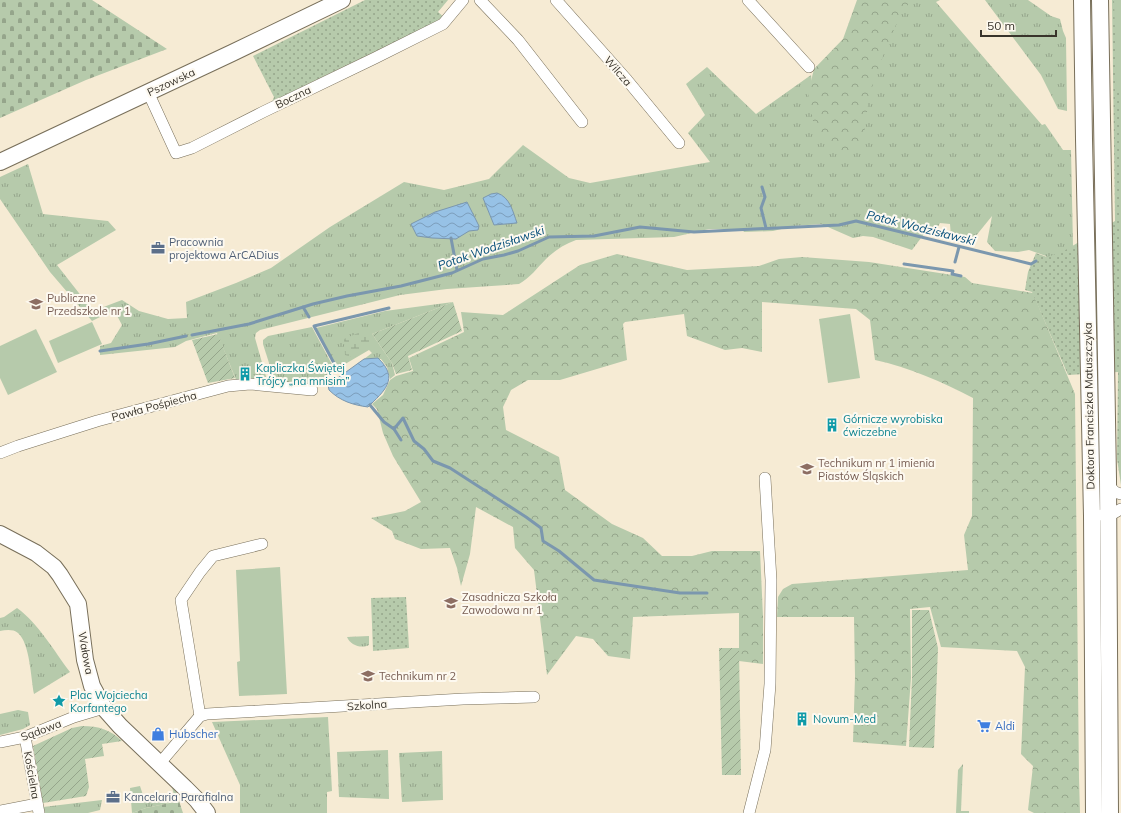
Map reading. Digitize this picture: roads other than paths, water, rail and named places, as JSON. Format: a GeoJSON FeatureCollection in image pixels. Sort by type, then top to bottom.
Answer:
{"type":"FeatureCollection","features":[{"type":"Feature","properties":{"kind":"main road","name":"Pszowska"},"geometry":{"type":"LineString","coordinates":[[0,162],[342,0]]}},
{"type":"Feature","properties":{"kind":"main road","name":"Doktora Franciszka Matuszczyka"},"geometry":{"type":"LineString","coordinates":[[1082,0],[1088,372],[1107,513],[1110,813]]}},
{"type":"Feature","properties":{"kind":"main road","name":"Doktora Franciszka Matuszczyka"},"geometry":{"type":"LineString","coordinates":[[1094,813],[1108,485],[1100,0]]}},
{"type":"Feature","properties":{"kind":"main road","name":"Wałowa"},"geometry":{"type":"LineString","coordinates":[[0,534],[23,545],[54,566],[78,604],[85,660],[92,686],[104,708],[120,726],[197,800],[207,813]]}},
{"type":"Feature","properties":{"kind":"street","name":"Boczna"},"geometry":{"type":"LineString","coordinates":[[148,92],[176,153],[192,148],[443,24],[463,0]]}},
{"type":"Feature","properties":{"kind":"street"},"geometry":{"type":"LineString","coordinates":[[480,0],[518,40],[582,122]]}},
{"type":"Feature","properties":{"kind":"street","name":"Wilcza"},"geometry":{"type":"LineString","coordinates":[[556,0],[627,80],[679,143]]}},
{"type":"Feature","properties":{"kind":"street"},"geometry":{"type":"LineString","coordinates":[[748,0],[809,67]]}},
{"type":"Feature","properties":{"kind":"street","name":"Pawła Pośpiecha"},"geometry":{"type":"LineString","coordinates":[[0,453],[96,421],[228,386],[250,384],[312,390]]}},
{"type":"Feature","properties":{"kind":"street"},"geometry":{"type":"LineString","coordinates":[[749,813],[765,750],[770,684],[771,580],[765,478]]}},
{"type":"Feature","properties":{"kind":"street"},"geometry":{"type":"LineString","coordinates":[[1108,485],[1116,492],[1121,494]]}},
{"type":"Feature","properties":{"kind":"street"},"geometry":{"type":"LineString","coordinates":[[160,763],[200,716],[181,600],[212,556],[262,544]]}},
{"type":"Feature","properties":{"kind":"street","name":"Szkolna"},"geometry":{"type":"LineString","coordinates":[[200,716],[207,714],[304,708],[463,699],[534,697]]}},
{"type":"Feature","properties":{"kind":"street","name":"Sądowa"},"geometry":{"type":"LineString","coordinates":[[0,742],[25,737],[74,717],[104,708]]}},
{"type":"Feature","properties":{"kind":"street","name":"Kościelna"},"geometry":{"type":"LineString","coordinates":[[25,737],[38,808]]}},
{"type":"Feature","properties":{"kind":"street"},"geometry":{"type":"LineString","coordinates":[[0,811],[38,808]]}},
{"type":"Feature","properties":{"kind":"water"},"geometry":{"type":"Polygon","coordinates":[[[497,193],[508,201],[517,223],[494,225],[483,198],[497,193]]]}},
{"type":"Feature","properties":{"kind":"water"},"geometry":{"type":"Polygon","coordinates":[[[467,202],[479,226],[478,230],[469,231],[456,239],[417,236],[411,224],[435,212],[467,202]]]}},
{"type":"Feature","properties":{"kind":"water"},"geometry":{"type":"Polygon","coordinates":[[[378,358],[385,365],[389,379],[384,390],[368,407],[347,402],[329,390],[328,385],[364,359],[378,358]]]}},
{"type":"Feature","properties":{"kind":"waterway"},"geometry":{"type":"LineString","coordinates":[[762,187],[765,197],[761,208],[766,228]]}},
{"type":"Feature","properties":{"kind":"waterway","name":"Potok Wodzisławski"},"geometry":{"type":"LineString","coordinates":[[192,335],[249,324],[313,304],[401,286],[452,273],[483,259],[518,251],[549,237],[594,236],[640,227],[694,232],[839,225],[856,221],[1031,264],[1036,261]]}},
{"type":"Feature","properties":{"kind":"waterway"},"geometry":{"type":"LineString","coordinates":[[451,238],[457,270]]}},
{"type":"Feature","properties":{"kind":"waterway"},"geometry":{"type":"LineString","coordinates":[[955,262],[959,247]]}},
{"type":"Feature","properties":{"kind":"waterway"},"geometry":{"type":"LineString","coordinates":[[904,264],[953,271],[952,274],[961,276]]}},
{"type":"Feature","properties":{"kind":"waterway"},"geometry":{"type":"LineString","coordinates":[[303,307],[309,317]]}},
{"type":"Feature","properties":{"kind":"waterway"},"geometry":{"type":"LineString","coordinates":[[335,365],[314,326],[389,308]]}},
{"type":"Feature","properties":{"kind":"waterway","name":"Potok Wodzisławski"},"geometry":{"type":"LineString","coordinates":[[100,351],[148,344],[186,336]]}},
{"type":"Feature","properties":{"kind":"waterway"},"geometry":{"type":"LineString","coordinates":[[370,405],[384,422],[394,429],[401,440]]}},
{"type":"Feature","properties":{"kind":"waterway"},"geometry":{"type":"LineString","coordinates":[[394,429],[403,418],[414,441],[424,449],[433,461],[450,468],[541,528],[543,541],[559,551],[594,580],[680,593],[707,593]]}},
{"type":"Feature","properties":{"kind":"place","name":"Pracownia projektowa ArCADius"},"geometry":{"type":"Point","coordinates":[158,248]}},
{"type":"Feature","properties":{"kind":"place","name":"Publiczne Przedszkole nr 1"},"geometry":{"type":"Point","coordinates":[36,304]}},
{"type":"Feature","properties":{"kind":"place","name":"Kapliczka Świętej Trójcy „na mnisim”"},"geometry":{"type":"Point","coordinates":[245,374]}},
{"type":"Feature","properties":{"kind":"place","name":"Górnicze wyrobiska ćwiczebne"},"geometry":{"type":"Point","coordinates":[832,425]}},
{"type":"Feature","properties":{"kind":"place","name":"Technikum nr 1 imienia Piastów Śląskich"},"geometry":{"type":"Point","coordinates":[807,469]}},
{"type":"Feature","properties":{"kind":"place","name":"Zasadnicza Szkoła Zawodowa nr 1"},"geometry":{"type":"Point","coordinates":[451,603]}},
{"type":"Feature","properties":{"kind":"place","name":"Technikum nr 2"},"geometry":{"type":"Point","coordinates":[368,676]}},
{"type":"Feature","properties":{"kind":"place","name":"Plac Wojciecha Korfantego"},"geometry":{"type":"Point","coordinates":[59,701]}},
{"type":"Feature","properties":{"kind":"place","name":"Novum-Med"},"geometry":{"type":"Point","coordinates":[802,719]}},
{"type":"Feature","properties":{"kind":"place","name":"Aldi"},"geometry":{"type":"Point","coordinates":[984,726]}},
{"type":"Feature","properties":{"kind":"place","name":"Hubscher"},"geometry":{"type":"Point","coordinates":[158,734]}},
{"type":"Feature","properties":{"kind":"place","name":"Kancelaria Parafialna"},"geometry":{"type":"Point","coordinates":[113,797]}}]}
